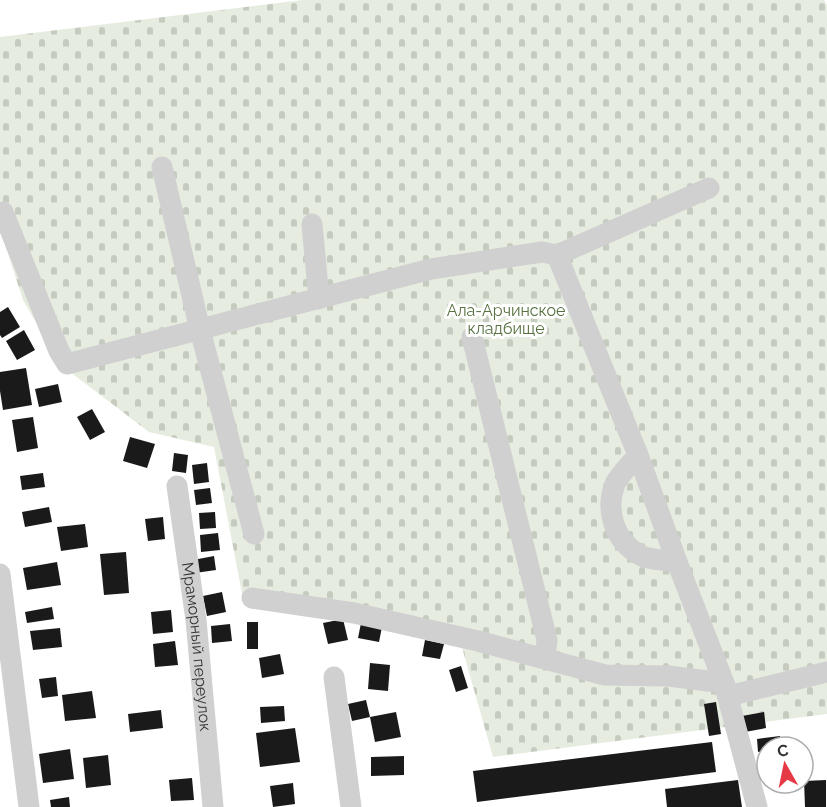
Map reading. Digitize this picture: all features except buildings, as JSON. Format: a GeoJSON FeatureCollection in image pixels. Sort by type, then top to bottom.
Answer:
{"type":"FeatureCollection","features":[{"type":"Feature","properties":{"kind":"street"},"geometry":{"type":"LineString","coordinates":[[162,167],[200,330],[254,534]]}},
{"type":"Feature","properties":{"kind":"street"},"geometry":{"type":"LineString","coordinates":[[3,212],[59,351],[67,364],[431,270],[542,252],[557,255],[709,188]]}},
{"type":"Feature","properties":{"kind":"street"},"geometry":{"type":"LineString","coordinates":[[312,224],[319,299]]}},
{"type":"Feature","properties":{"kind":"street"},"geometry":{"type":"LineString","coordinates":[[557,255],[638,455],[726,689],[757,807]]}},
{"type":"Feature","properties":{"kind":"street"},"geometry":{"type":"LineString","coordinates":[[472,337],[547,640],[545,658]]}},
{"type":"Feature","properties":{"kind":"street"},"geometry":{"type":"LineString","coordinates":[[638,455],[616,482],[610,507],[615,528],[626,544],[642,556],[677,561]]}},
{"type":"Feature","properties":{"kind":"street","name":"Мраморный переулок"},"geometry":{"type":"LineString","coordinates":[[177,486],[196,620],[213,807]]}},
{"type":"Feature","properties":{"kind":"street"},"geometry":{"type":"LineString","coordinates":[[0,574],[29,807]]}},
{"type":"Feature","properties":{"kind":"street"},"geometry":{"type":"LineString","coordinates":[[252,598],[354,614],[478,641],[604,675],[668,676],[726,689],[827,672]]}},
{"type":"Feature","properties":{"kind":"street"},"geometry":{"type":"LineString","coordinates":[[334,677],[351,807]]}},
{"type":"Feature","properties":{"kind":"green space","name":"Ала-Арчинское кладбище"},"geometry":{"type":"Polygon","coordinates":[[[302,0],[824,0],[827,5],[827,714],[493,757],[461,644],[349,617],[244,604],[214,447],[149,432],[61,365],[23,300],[0,229],[0,37],[302,0]]]}}]}
